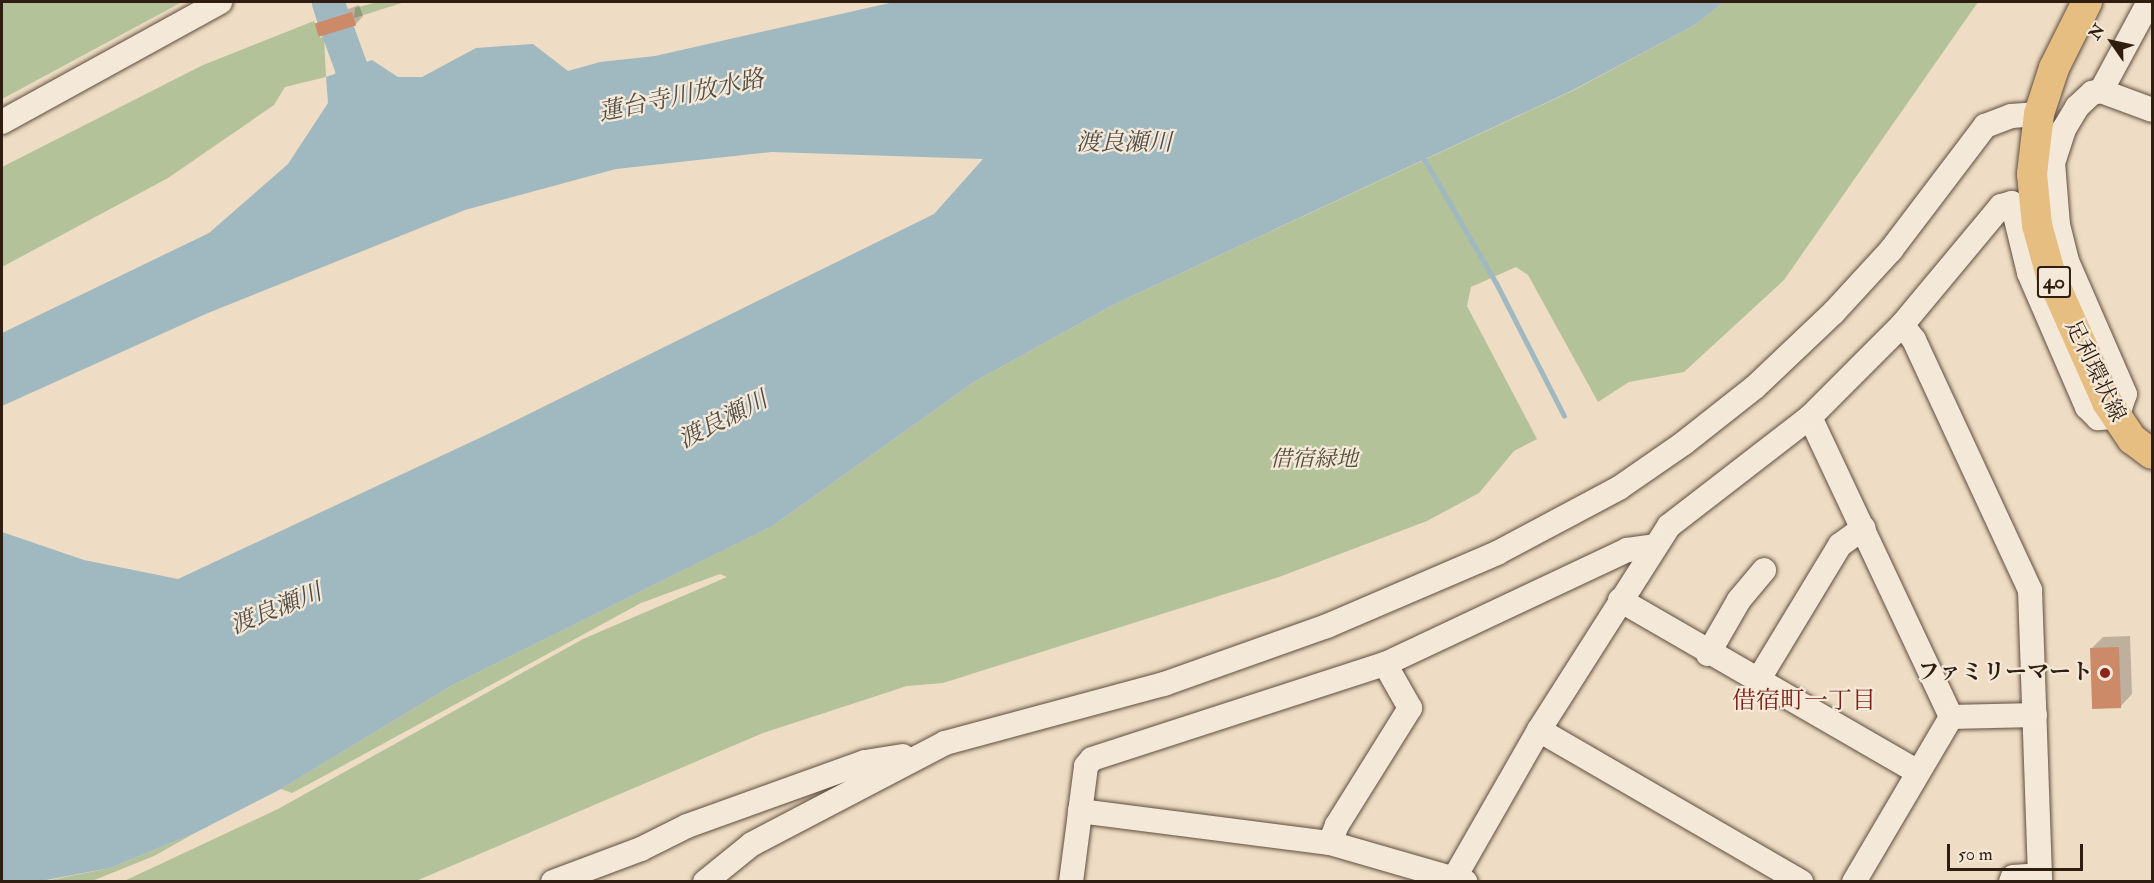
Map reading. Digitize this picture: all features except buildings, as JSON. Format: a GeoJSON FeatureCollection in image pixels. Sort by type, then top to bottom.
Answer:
{"type":"FeatureCollection","features":[{"type":"Feature","properties":{"kind":"main road","name":"足利環状線"},"geometry":{"type":"LineString","coordinates":[[2086,2],[2054,68],[2039,114],[2032,164],[2037,225],[2066,312],[2117,417],[2132,439],[2152,454]]}},
{"type":"Feature","properties":{"kind":"street"},"geometry":{"type":"LineString","coordinates":[[2,122],[220,2]]}},
{"type":"Feature","properties":{"kind":"street"},"geometry":{"type":"LineString","coordinates":[[2101,90],[2149,2]]}},
{"type":"Feature","properties":{"kind":"street"},"geometry":{"type":"LineString","coordinates":[[1080,811],[1330,843],[1457,880],[1539,730],[1620,600],[1674,521],[1723,488],[1810,417],[1902,325],[1994,211],[2012,203],[2029,273],[2087,407],[2098,418],[2117,417],[2125,394],[2067,261],[2058,225],[2053,163],[2058,140],[2077,107],[2092,93],[2101,90],[2152,110]]}},
{"type":"Feature","properties":{"kind":"street"},"geometry":{"type":"LineString","coordinates":[[705,882],[752,844],[914,756],[945,743],[1164,684],[1327,626],[1497,553],[1589,505],[1683,443],[1784,361],[1891,250],[1985,126],[2011,116],[2039,114]]}},
{"type":"Feature","properties":{"kind":"street"},"geometry":{"type":"LineString","coordinates":[[1902,325],[1914,340],[2027,581],[2035,715],[2039,878],[2013,877],[2011,882]]}},
{"type":"Feature","properties":{"kind":"street"},"geometry":{"type":"LineString","coordinates":[[1810,417],[1951,717]]}},
{"type":"Feature","properties":{"kind":"street"},"geometry":{"type":"LineString","coordinates":[[1758,682],[1840,545],[1863,528]]}},
{"type":"Feature","properties":{"kind":"street"},"geometry":{"type":"LineString","coordinates":[[1071,882],[1086,766],[1092,759],[1385,664],[1627,550],[1655,546]]}},
{"type":"Feature","properties":{"kind":"street"},"geometry":{"type":"LineString","coordinates":[[1708,654],[1738,600],[1764,570]]}},
{"type":"Feature","properties":{"kind":"street"},"geometry":{"type":"LineString","coordinates":[[1620,600],[1708,654],[1918,772]]}},
{"type":"Feature","properties":{"kind":"street"},"geometry":{"type":"LineString","coordinates":[[1330,843],[1337,825],[1410,708],[1385,664]]}},
{"type":"Feature","properties":{"kind":"street"},"geometry":{"type":"LineString","coordinates":[[1951,717],[2035,715]]}},
{"type":"Feature","properties":{"kind":"street"},"geometry":{"type":"LineString","coordinates":[[1854,882],[1951,717]]}},
{"type":"Feature","properties":{"kind":"street"},"geometry":{"type":"LineString","coordinates":[[1539,730],[1801,882]]}},
{"type":"Feature","properties":{"kind":"street"},"geometry":{"type":"LineString","coordinates":[[553,882],[687,826],[865,762],[914,756]]}},
{"type":"Feature","properties":{"kind":"green space"},"geometry":{"type":"Polygon","coordinates":[[[2,2],[182,2],[2,99],[2,2]]]}},
{"type":"Feature","properties":{"kind":"green space"},"geometry":{"type":"Polygon","coordinates":[[[377,2],[405,2],[354,18],[355,8],[377,2]]]}},
{"type":"Feature","properties":{"kind":"green space","name":"借宿緑地"},"geometry":{"type":"Polygon","coordinates":[[[1724,2],[1978,2],[1784,280],[1684,372],[1629,382],[1598,402],[1528,275],[1516,267],[1471,287],[1467,306],[1537,439],[1514,451],[1479,493],[1427,521],[1279,577],[943,683],[907,686],[763,733],[416,881],[122,882],[278,809],[583,639],[727,577],[720,574],[641,603],[292,793],[281,789],[451,686],[774,525],[974,382],[1115,304],[1574,90],[1695,25],[1724,2]]]}},
{"type":"Feature","properties":{"kind":"green space"},"geometry":{"type":"Polygon","coordinates":[[[314,21],[320,38],[324,36],[326,77],[285,87],[274,105],[168,178],[2,267],[2,167],[203,65],[314,21]]]}},
{"type":"Feature","properties":{"kind":"green space"},"geometry":{"type":"Polygon","coordinates":[[[195,833],[154,856],[92,881],[41,882],[110,868],[195,833]]]}},
{"type":"Feature","properties":{"kind":"water","name":"渡良瀬川"},"geometry":{"type":"Polygon","coordinates":[[[894,2],[1724,2],[1695,25],[1573,90],[1115,304],[974,382],[774,525],[451,686],[281,789],[195,833],[110,868],[41,881],[2,881],[2,532],[84,560],[178,579],[488,434],[934,214],[983,159],[772,152],[616,169],[465,210],[208,313],[2,406],[2,333],[209,233],[288,164],[328,103],[326,77],[372,60],[398,77],[422,77],[476,48],[533,44],[568,71],[600,62],[655,56],[894,2]]]}},
{"type":"Feature","properties":{"kind":"waterway","name":"蓮台寺川放水路"},"geometry":{"type":"LineString","coordinates":[[328,2],[333,18]]}},
{"type":"Feature","properties":{"kind":"waterway","name":"蓮台寺川放水路"},"geometry":{"type":"LineString","coordinates":[[338,32],[351,68],[371,107]]}},
{"type":"Feature","properties":{"kind":"waterway"},"geometry":{"type":"LineString","coordinates":[[1420,152],[1496,283],[1564,416]]}},
{"type":"Feature","properties":{"kind":"place","name":"ファミリーマート"},"geometry":{"type":"Point","coordinates":[2105,673]}},
{"type":"Feature","properties":{"kind":"district","name":"借宿町一丁目"},"geometry":{"type":"Point","coordinates":[1804,701]}}]}
